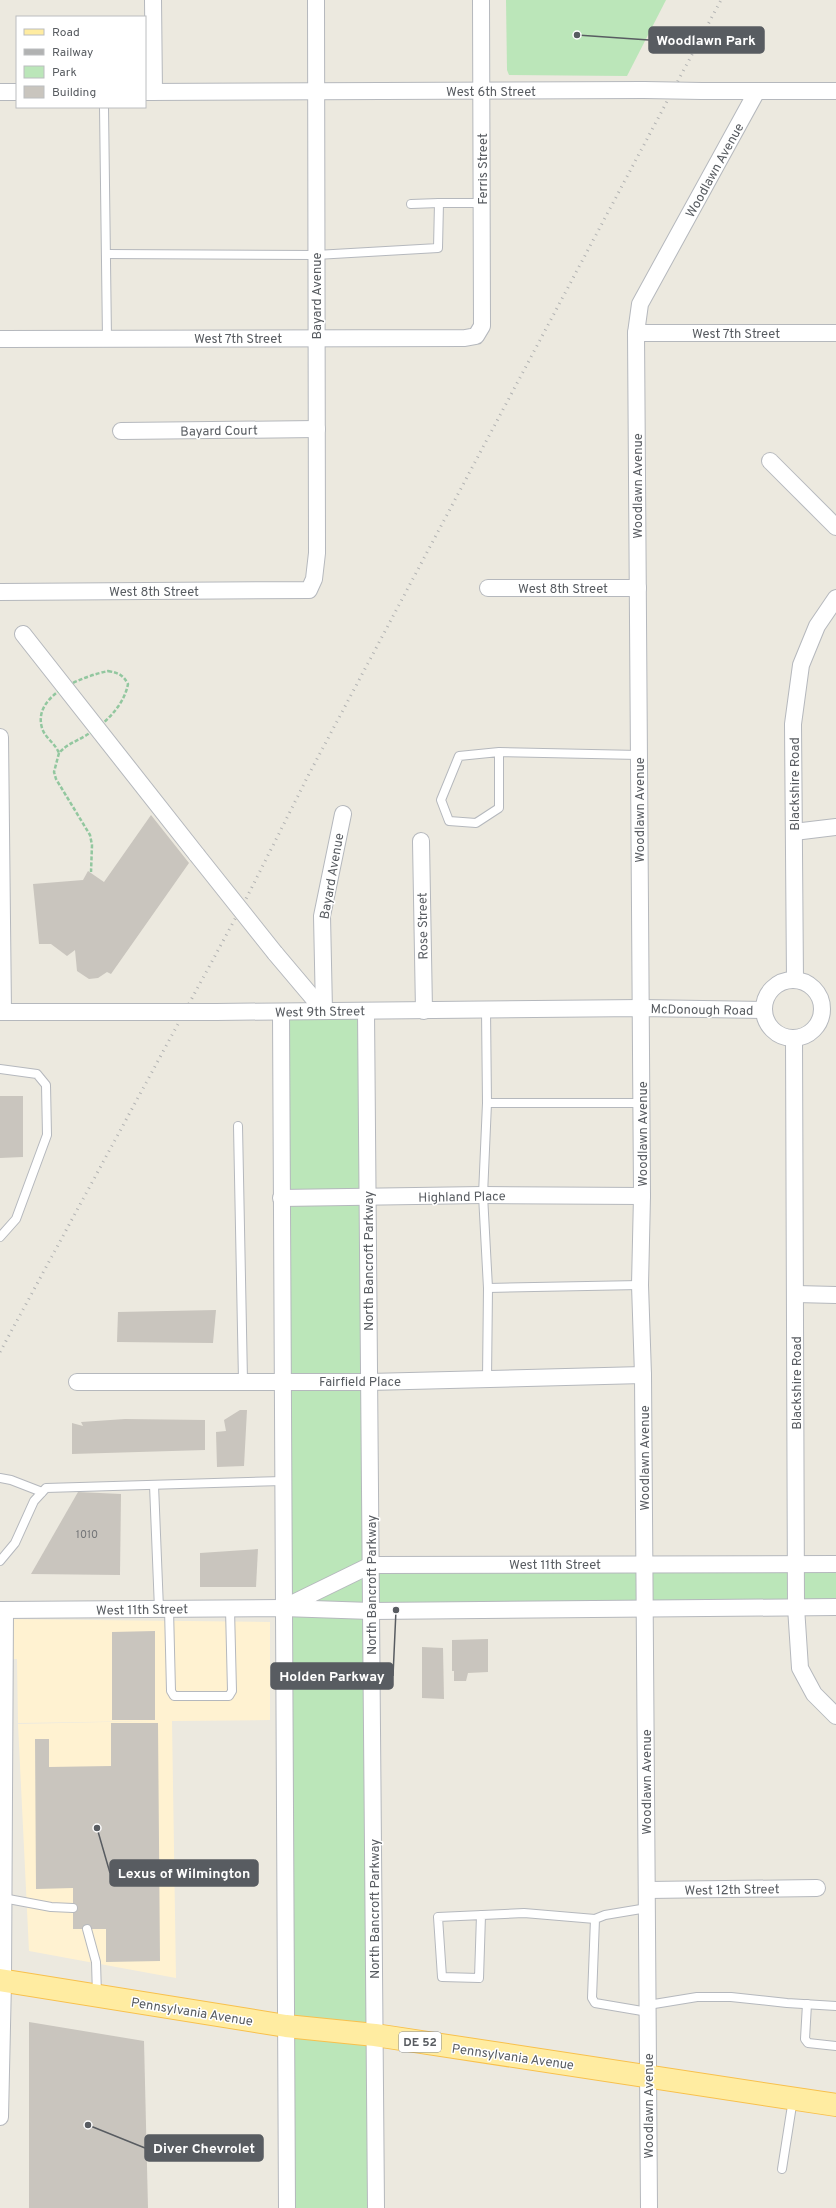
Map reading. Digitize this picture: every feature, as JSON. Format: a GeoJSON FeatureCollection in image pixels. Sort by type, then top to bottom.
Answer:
{"type":"FeatureCollection","features":[{"type":"Feature","properties":{"kind":"main road","name":"Pennsylvania Avenue"},"geometry":{"type":"LineString","coordinates":[[2,1980],[286,2026],[375,2036],[836,2105]]}},
{"type":"Feature","properties":{"kind":"street"},"geometry":{"type":"LineString","coordinates":[[150,92],[153,0]]}},
{"type":"Feature","properties":{"kind":"street","name":"Bayard Avenue"},"geometry":{"type":"LineString","coordinates":[[309,590],[314,579],[317,553],[316,0]]}},
{"type":"Feature","properties":{"kind":"street","name":"Ferris Street"},"geometry":{"type":"LineString","coordinates":[[476,336],[482,326],[481,0]]}},
{"type":"Feature","properties":{"kind":"street","name":"West 6th Street"},"geometry":{"type":"LineString","coordinates":[[150,92],[644,90],[836,91]]}},
{"type":"Feature","properties":{"kind":"street","name":"Woodlawn Avenue"},"geometry":{"type":"LineString","coordinates":[[649,2208],[645,1564],[643,1375],[640,1285],[642,1103],[636,334],[640,304],[757,91]]}},
{"type":"Feature","properties":{"kind":"street"},"geometry":{"type":"LineString","coordinates":[[0,92],[16,92]]}},
{"type":"Feature","properties":{"kind":"street","name":"West 7th Street"},"geometry":{"type":"LineString","coordinates":[[636,334],[836,333]]}},
{"type":"Feature","properties":{"kind":"street","name":"West 7th Street"},"geometry":{"type":"LineString","coordinates":[[0,339],[470,338],[476,336]]}},
{"type":"Feature","properties":{"kind":"street","name":"Bayard Court"},"geometry":{"type":"LineString","coordinates":[[121,431],[317,429]]}},
{"type":"Feature","properties":{"kind":"street"},"geometry":{"type":"LineString","coordinates":[[770,461],[836,527]]}},
{"type":"Feature","properties":{"kind":"street","name":"West 8th Street"},"geometry":{"type":"LineString","coordinates":[[488,588],[638,588]]}},
{"type":"Feature","properties":{"kind":"street","name":"West 8th Street"},"geometry":{"type":"LineString","coordinates":[[0,592],[309,590]]}},
{"type":"Feature","properties":{"kind":"street","name":"Blackshire Road"},"geometry":{"type":"LineString","coordinates":[[795,980],[793,724],[801,665],[817,626],[836,598]]}},
{"type":"Feature","properties":{"kind":"street"},"geometry":{"type":"LineString","coordinates":[[23,634],[275,953],[324,1012]]}},
{"type":"Feature","properties":{"kind":"street"},"geometry":{"type":"LineString","coordinates":[[0,737],[1,1012]]}},
{"type":"Feature","properties":{"kind":"street","name":"Bayard Avenue"},"geometry":{"type":"LineString","coordinates":[[324,1012],[322,916],[343,814]]}},
{"type":"Feature","properties":{"kind":"street"},"geometry":{"type":"LineString","coordinates":[[794,832],[836,827]]}},
{"type":"Feature","properties":{"kind":"street","name":"Rose Street"},"geometry":{"type":"LineString","coordinates":[[421,841],[424,1011]]}},
{"type":"Feature","properties":{"kind":"street"},"geometry":{"type":"LineString","coordinates":[[795,980],[807,983],[816,991],[829,1011],[814,1029],[806,1035],[794,1038],[780,1035],[772,1029],[767,1022],[764,1010],[767,997],[774,987],[784,982],[795,980]]}},
{"type":"Feature","properties":{"kind":"street","name":"West 9th Street"},"geometry":{"type":"LineString","coordinates":[[1,1012],[324,1012],[641,1008]]}},
{"type":"Feature","properties":{"kind":"street","name":"McDonough Road"},"geometry":{"type":"LineString","coordinates":[[641,1008],[764,1010]]}},
{"type":"Feature","properties":{"kind":"street","name":"North Bancroft Parkway"},"geometry":{"type":"LineString","coordinates":[[366,1011],[376,2208]]}},
{"type":"Feature","properties":{"kind":"street"},"geometry":{"type":"LineString","coordinates":[[280,1012],[287,2208]]}},
{"type":"Feature","properties":{"kind":"street","name":"Blackshire Road"},"geometry":{"type":"LineString","coordinates":[[794,1038],[796,1607],[800,1668],[814,1694],[836,1716]]}},
{"type":"Feature","properties":{"kind":"street","name":"Highland Place"},"geometry":{"type":"LineString","coordinates":[[281,1198],[483,1195],[642,1196]]}},
{"type":"Feature","properties":{"kind":"street"},"geometry":{"type":"LineString","coordinates":[[796,1294],[836,1295]]}},
{"type":"Feature","properties":{"kind":"street","name":"Fairfield Place"},"geometry":{"type":"LineString","coordinates":[[77,1382],[369,1382],[643,1375]]}},
{"type":"Feature","properties":{"kind":"street","name":"West 11th Street"},"geometry":{"type":"LineString","coordinates":[[283,1608],[371,1566],[836,1564]]}},
{"type":"Feature","properties":{"kind":"street","name":"West 11th Street"},"geometry":{"type":"LineString","coordinates":[[2,1608],[283,1608],[371,1611],[836,1607]]}},
{"type":"Feature","properties":{"kind":"street"},"geometry":{"type":"LineString","coordinates":[[0,2118],[4,1898],[2,1608]]}},
{"type":"Feature","properties":{"kind":"street","name":"West 12th Street"},"geometry":{"type":"LineString","coordinates":[[647,1890],[817,1888]]}},
{"type":"Feature","properties":{"kind":"lane"},"geometry":{"type":"LineString","coordinates":[[104,108],[107,339]]}},
{"type":"Feature","properties":{"kind":"lane"},"geometry":{"type":"LineString","coordinates":[[106,254],[316,255],[438,248],[439,203]]}},
{"type":"Feature","properties":{"kind":"lane"},"geometry":{"type":"LineString","coordinates":[[411,204],[482,203]]}},
{"type":"Feature","properties":{"kind":"lane"},"geometry":{"type":"LineString","coordinates":[[499,752],[499,808],[476,823],[449,822],[440,800],[459,756],[499,752],[639,755]]}},
{"type":"Feature","properties":{"kind":"lane"},"geometry":{"type":"LineString","coordinates":[[486,1010],[487,1103],[483,1195],[488,1288],[487,1379]]}},
{"type":"Feature","properties":{"kind":"lane"},"geometry":{"type":"LineString","coordinates":[[0,1069],[37,1074],[46,1085],[48,1135],[16,1219],[0,1237]]}},
{"type":"Feature","properties":{"kind":"lane"},"geometry":{"type":"LineString","coordinates":[[487,1103],[642,1103]]}},
{"type":"Feature","properties":{"kind":"lane"},"geometry":{"type":"LineString","coordinates":[[238,1126],[243,1381]]}},
{"type":"Feature","properties":{"kind":"lane"},"geometry":{"type":"LineString","coordinates":[[488,1288],[640,1285]]}},
{"type":"Feature","properties":{"kind":"lane"},"geometry":{"type":"LineString","coordinates":[[0,1478],[11,1480],[42,1492]]}},
{"type":"Feature","properties":{"kind":"lane"},"geometry":{"type":"LineString","coordinates":[[0,1561],[15,1543],[34,1501],[46,1488],[283,1481]]}},
{"type":"Feature","properties":{"kind":"lane"},"geometry":{"type":"LineString","coordinates":[[154,1485],[171,1691],[174,1696],[229,1696],[232,1691],[230,1608]]}},
{"type":"Feature","properties":{"kind":"lane"},"geometry":{"type":"LineString","coordinates":[[4,1898],[42,1906],[73,1908]]}},
{"type":"Feature","properties":{"kind":"lane"},"geometry":{"type":"LineString","coordinates":[[481,1915],[479,1978],[442,1977],[438,1917],[481,1915],[524,1913],[595,1919],[605,1915],[647,1908]]}},
{"type":"Feature","properties":{"kind":"lane"},"geometry":{"type":"LineString","coordinates":[[595,1919],[592,1998],[595,2003],[648,2009],[697,1997],[731,1997],[836,2006]]}},
{"type":"Feature","properties":{"kind":"lane"},"geometry":{"type":"LineString","coordinates":[[87,1929],[96,1962],[97,1996]]}},
{"type":"Feature","properties":{"kind":"lane"},"geometry":{"type":"LineString","coordinates":[[807,2004],[805,2039],[808,2043],[836,2046]]}},
{"type":"Feature","properties":{"kind":"lane"},"geometry":{"type":"LineString","coordinates":[[782,2169],[793,2098]]}},
{"type":"Feature","properties":{"kind":"path"},"geometry":{"type":"LineString","coordinates":[[59,753],[54,772],[56,779],[90,835],[92,845],[91,872]]}},
{"type":"Feature","properties":{"kind":"shaded area"},"geometry":{"type":"Polygon","coordinates":[[[0,1619],[270,1622],[270,1720],[172,1721],[176,1978],[29,1951],[18,1724],[150,1721],[18,1723],[17,1659],[0,1660],[0,1619]]]}},
{"type":"Feature","properties":{"kind":"green space"},"geometry":{"type":"Polygon","coordinates":[[[506,0],[666,0],[627,76],[509,75],[507,70],[506,0]]]}},
{"type":"Feature","properties":{"kind":"green space"},"geometry":{"type":"Polygon","coordinates":[[[366,1011],[371,1565],[836,1564],[836,1607],[371,1611],[376,2208],[287,2208],[281,1012],[366,1011]]]}},
{"type":"Feature","properties":{"kind":"building"},"geometry":{"type":"Polygon","coordinates":[[[151,815],[189,863],[111,974],[107,972],[98,978],[89,979],[77,971],[75,950],[67,956],[51,944],[39,944],[33,884],[83,880],[88,871],[104,882],[151,815]]]}},
{"type":"Feature","properties":{"kind":"building"},"geometry":{"type":"Polygon","coordinates":[[[0,1096],[23,1096],[23,1157],[0,1158],[0,1096]]]}},
{"type":"Feature","properties":{"kind":"building"},"geometry":{"type":"Polygon","coordinates":[[[216,1310],[213,1343],[117,1342],[118,1312],[216,1310]]]}},
{"type":"Feature","properties":{"kind":"building"},"geometry":{"type":"Polygon","coordinates":[[[240,1410],[247,1410],[244,1466],[217,1467],[216,1432],[226,1431],[224,1420],[240,1410]]]}},
{"type":"Feature","properties":{"kind":"building"},"geometry":{"type":"Polygon","coordinates":[[[125,1419],[205,1420],[205,1450],[72,1454],[72,1423],[83,1426],[81,1422],[125,1419]]]}},
{"type":"Feature","properties":{"kind":"building"},"geometry":{"type":"Polygon","coordinates":[[[78,1492],[121,1494],[120,1575],[31,1574],[78,1492]]]}},
{"type":"Feature","properties":{"kind":"building"},"geometry":{"type":"Polygon","coordinates":[[[258,1549],[256,1587],[200,1587],[200,1553],[258,1549]]]}},
{"type":"Feature","properties":{"kind":"building"},"geometry":{"type":"Polygon","coordinates":[[[155,1631],[155,1720],[112,1720],[112,1632],[155,1631]]]}},
{"type":"Feature","properties":{"kind":"building"},"geometry":{"type":"Polygon","coordinates":[[[488,1639],[488,1672],[468,1673],[466,1681],[454,1681],[454,1671],[452,1671],[452,1640],[488,1639]]]}},
{"type":"Feature","properties":{"kind":"building"},"geometry":{"type":"Polygon","coordinates":[[[422,1647],[443,1648],[444,1699],[422,1698],[422,1647]]]}},
{"type":"Feature","properties":{"kind":"building"},"geometry":{"type":"Polygon","coordinates":[[[111,1723],[158,1723],[160,1961],[106,1962],[106,1929],[73,1929],[73,1888],[36,1889],[35,1739],[49,1739],[49,1767],[111,1766],[111,1723]]]}},
{"type":"Feature","properties":{"kind":"building"},"geometry":{"type":"Polygon","coordinates":[[[29,2022],[144,2041],[148,2208],[29,2208],[29,2022]]]}},
{"type":"Feature","properties":{"kind":"railway"},"geometry":{"type":"LineString","coordinates":[[0,1352],[248,895],[309,774],[721,0]]}},
{"type":"Feature","properties":{"kind":"place","name":"Woodlawn Park"},"geometry":{"type":"Point","coordinates":[577,35]}},
{"type":"Feature","properties":{"kind":"place","name":"Holden Parkway"},"geometry":{"type":"Point","coordinates":[396,1610]}},
{"type":"Feature","properties":{"kind":"place","name":"Lexus of Wilmington"},"geometry":{"type":"Point","coordinates":[97,1828]}},
{"type":"Feature","properties":{"kind":"place","name":"Diver Chevrolet"},"geometry":{"type":"Point","coordinates":[88,2125]}}]}
